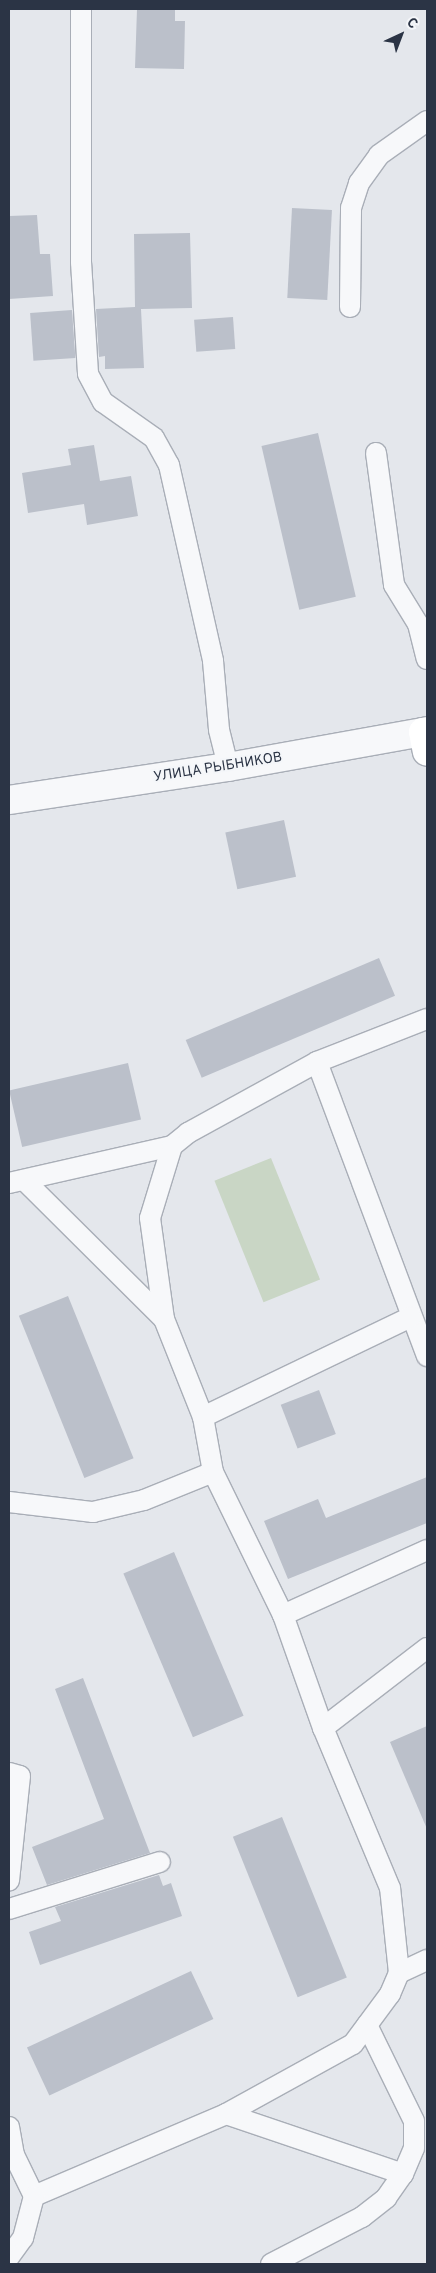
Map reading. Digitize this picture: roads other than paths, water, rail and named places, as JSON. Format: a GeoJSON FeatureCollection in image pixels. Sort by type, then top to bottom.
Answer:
{"type":"FeatureCollection","features":[{"type":"Feature","properties":{"kind":"street","name":"УЛИЦА РЫБНИКОВ"},"geometry":{"type":"LineString","coordinates":[[9,800],[426,739]]}},
{"type":"Feature","properties":{"kind":"lane"},"geometry":{"type":"LineString","coordinates":[[80,9],[81,262],[88,374],[103,402],[154,438],[169,465],[213,661],[219,730],[228,767]]}},
{"type":"Feature","properties":{"kind":"lane"},"geometry":{"type":"LineString","coordinates":[[350,307],[351,208],[359,183],[379,155],[427,121]]}},
{"type":"Feature","properties":{"kind":"lane"},"geometry":{"type":"LineString","coordinates":[[376,453],[394,585],[418,624],[427,659]]}},
{"type":"Feature","properties":{"kind":"lane"},"geometry":{"type":"LineString","coordinates":[[16,1181],[172,1146],[259,1090],[316,1062],[427,1019]]}},
{"type":"Feature","properties":{"kind":"lane"},"geometry":{"type":"LineString","coordinates":[[316,1062],[427,1356]]}},
{"type":"Feature","properties":{"kind":"lane"},"geometry":{"type":"LineString","coordinates":[[34,2196],[226,2114],[353,2044],[390,1994],[400,1973],[390,1888],[323,1728],[283,1615],[213,1472],[203,1417],[164,1319],[150,1218],[172,1146]]}},
{"type":"Feature","properties":{"kind":"lane"},"geometry":{"type":"LineString","coordinates":[[16,1181],[164,1319]]}},
{"type":"Feature","properties":{"kind":"lane"},"geometry":{"type":"LineString","coordinates":[[203,1417],[411,1317]]}},
{"type":"Feature","properties":{"kind":"lane"},"geometry":{"type":"LineString","coordinates":[[9,1502],[93,1512],[144,1500],[213,1472]]}},
{"type":"Feature","properties":{"kind":"lane"},"geometry":{"type":"LineString","coordinates":[[283,1615],[427,1550]]}},
{"type":"Feature","properties":{"kind":"lane"},"geometry":{"type":"LineString","coordinates":[[323,1728],[427,1648]]}},
{"type":"Feature","properties":{"kind":"lane"},"geometry":{"type":"LineString","coordinates":[[9,1773],[20,1776],[9,1880]]}},
{"type":"Feature","properties":{"kind":"lane"},"geometry":{"type":"LineString","coordinates":[[9,1908],[160,1862]]}},
{"type":"Feature","properties":{"kind":"lane"},"geometry":{"type":"LineString","coordinates":[[400,1973],[427,1960]]}},
{"type":"Feature","properties":{"kind":"lane"},"geometry":{"type":"LineString","coordinates":[[271,2264],[362,2217],[386,2198],[403,2174],[414,2148],[414,2121],[367,2025]]}},
{"type":"Feature","properties":{"kind":"lane"},"geometry":{"type":"LineString","coordinates":[[226,2114],[403,2174]]}},
{"type":"Feature","properties":{"kind":"lane"},"geometry":{"type":"LineString","coordinates":[[9,2127],[12,2155],[34,2196],[23,2238],[9,2257]]}}]}
